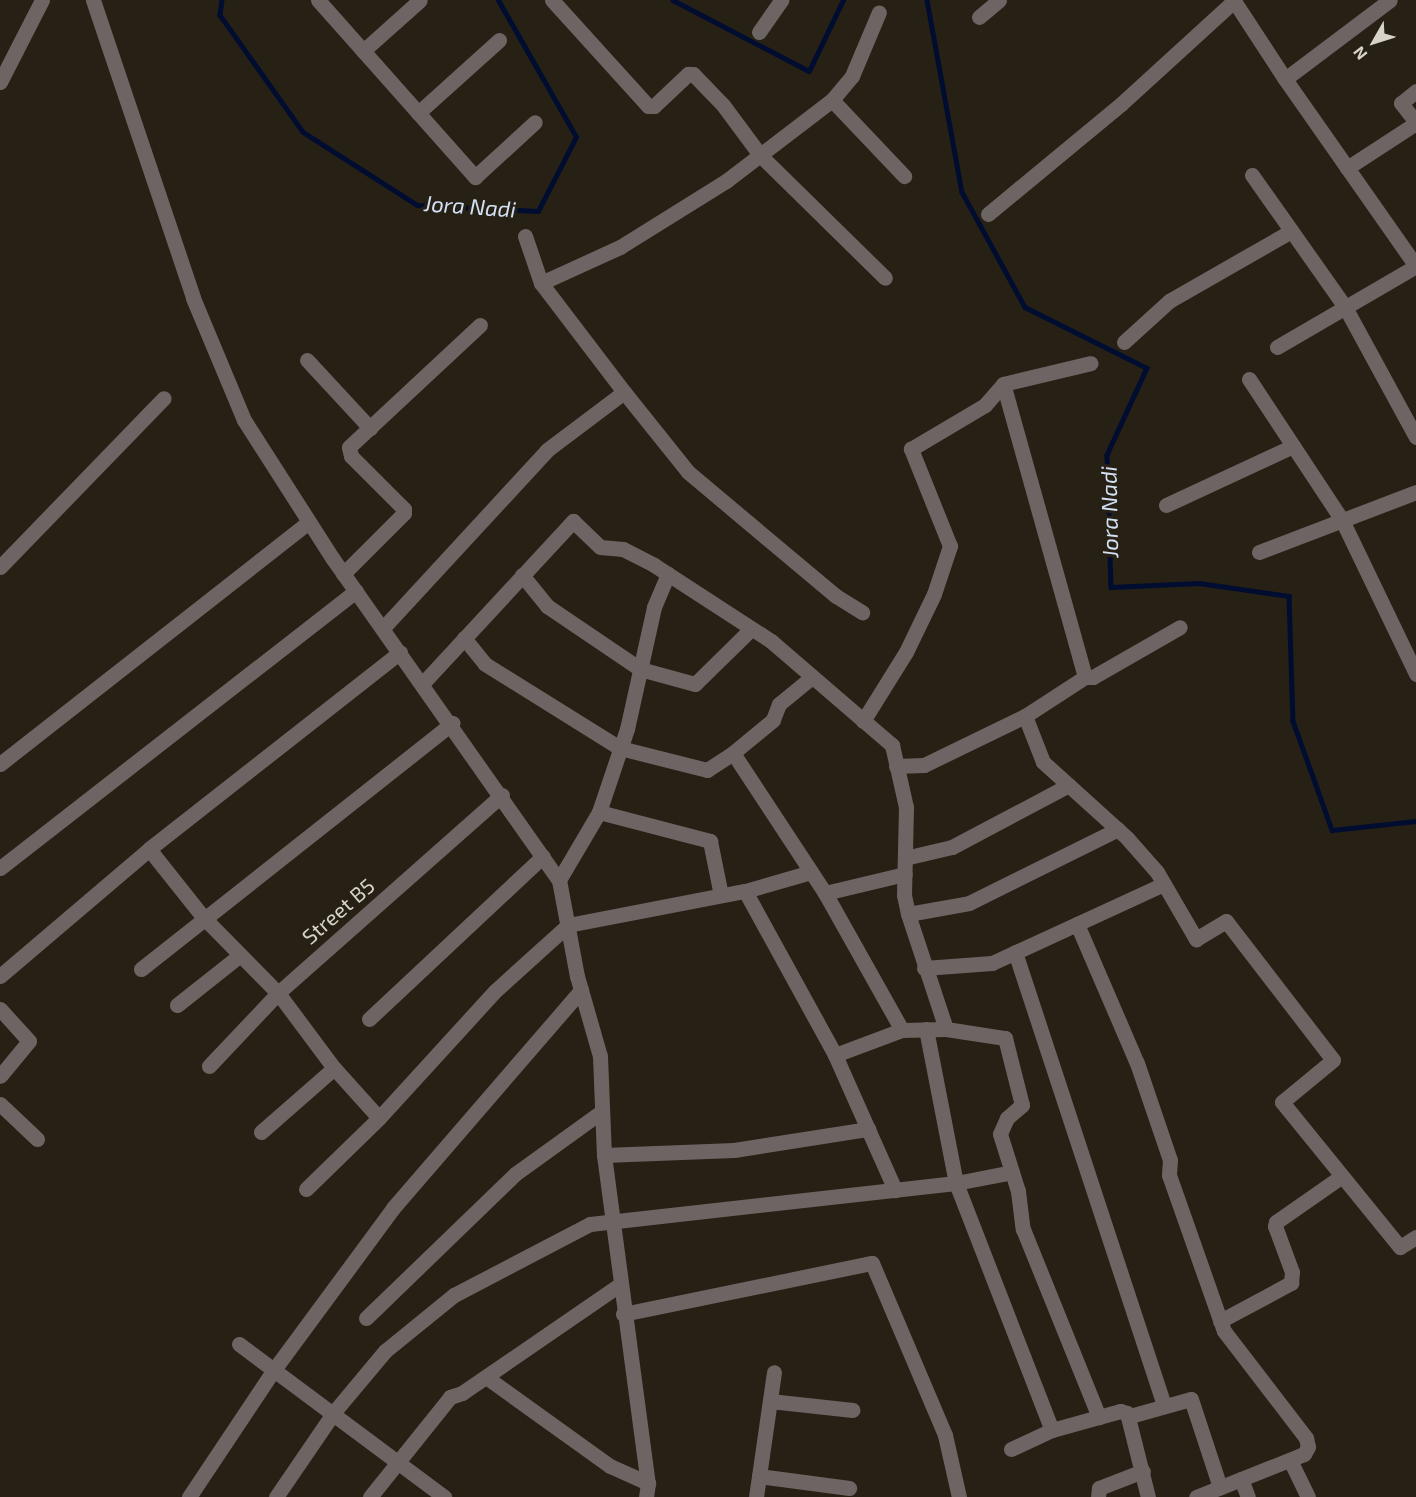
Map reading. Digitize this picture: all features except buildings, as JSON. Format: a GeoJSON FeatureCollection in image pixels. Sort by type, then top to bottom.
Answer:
{"type":"FeatureCollection","features":[{"type":"Feature","properties":{"kind":"street"},"geometry":{"type":"LineString","coordinates":[[0,82],[42,0]]}},
{"type":"Feature","properties":{"kind":"street"},"geometry":{"type":"LineString","coordinates":[[93,0],[194,298],[244,420],[343,574],[452,723],[559,880],[581,990],[600,1056],[604,1155],[615,1223],[619,1285],[647,1490]]}},
{"type":"Feature","properties":{"kind":"street"},"geometry":{"type":"LineString","coordinates":[[318,0],[476,177],[535,122]]}},
{"type":"Feature","properties":{"kind":"street"},"geometry":{"type":"LineString","coordinates":[[363,51],[420,0]]}},
{"type":"Feature","properties":{"kind":"street"},"geometry":{"type":"LineString","coordinates":[[552,0],[648,106],[654,106],[688,74],[693,74],[723,105],[760,155],[885,278]]}},
{"type":"Feature","properties":{"kind":"street"},"geometry":{"type":"LineString","coordinates":[[759,32],[781,0]]}},
{"type":"Feature","properties":{"kind":"street"},"geometry":{"type":"LineString","coordinates":[[979,17],[999,0]]}},
{"type":"Feature","properties":{"kind":"street"},"geometry":{"type":"LineString","coordinates":[[1285,79],[1390,0]]}},
{"type":"Feature","properties":{"kind":"street"},"geometry":{"type":"LineString","coordinates":[[988,214],[1121,104],[1234,1],[1285,79],[1416,266],[1277,347]]}},
{"type":"Feature","properties":{"kind":"street"},"geometry":{"type":"LineString","coordinates":[[541,283],[620,247],[726,182],[832,100],[852,76],[879,12]]}},
{"type":"Feature","properties":{"kind":"street"},"geometry":{"type":"LineString","coordinates":[[418,113],[499,40]]}},
{"type":"Feature","properties":{"kind":"street"},"geometry":{"type":"LineString","coordinates":[[1347,168],[1416,122],[1401,103],[1416,91]]}},
{"type":"Feature","properties":{"kind":"street"},"geometry":{"type":"LineString","coordinates":[[832,100],[904,176]]}},
{"type":"Feature","properties":{"kind":"street"},"geometry":{"type":"LineString","coordinates":[[1252,175],[1345,307],[1416,437]]}},
{"type":"Feature","properties":{"kind":"street"},"geometry":{"type":"LineString","coordinates":[[1124,342],[1168,301],[1292,231]]}},
{"type":"Feature","properties":{"kind":"street"},"geometry":{"type":"LineString","coordinates":[[525,236],[541,283],[688,472],[836,596],[862,612]]}},
{"type":"Feature","properties":{"kind":"street"},"geometry":{"type":"LineString","coordinates":[[343,574],[404,513],[404,508],[348,452],[370,428],[480,325]]}},
{"type":"Feature","properties":{"kind":"street"},"geometry":{"type":"LineString","coordinates":[[307,360],[370,428]]}},
{"type":"Feature","properties":{"kind":"street"},"geometry":{"type":"LineString","coordinates":[[863,721],[906,652],[934,594],[950,546],[910,449],[985,405],[1003,384],[1091,363]]}},
{"type":"Feature","properties":{"kind":"street"},"geometry":{"type":"LineString","coordinates":[[1249,379],[1342,520],[1416,674]]}},
{"type":"Feature","properties":{"kind":"street"},"geometry":{"type":"LineString","coordinates":[[1003,384],[1085,677]]}},
{"type":"Feature","properties":{"kind":"street"},"geometry":{"type":"LineString","coordinates":[[383,628],[547,450],[624,392]]}},
{"type":"Feature","properties":{"kind":"street"},"geometry":{"type":"LineString","coordinates":[[0,567],[164,398]]}},
{"type":"Feature","properties":{"kind":"street"},"geometry":{"type":"LineString","coordinates":[[1166,505],[1293,446]]}},
{"type":"Feature","properties":{"kind":"street"},"geometry":{"type":"LineString","coordinates":[[1259,552],[1416,492]]}},
{"type":"Feature","properties":{"kind":"street"},"geometry":{"type":"LineString","coordinates":[[423,683],[573,521],[600,547],[623,549],[668,574],[751,628],[892,745],[906,807],[904,874],[908,914],[946,1029]]}},
{"type":"Feature","properties":{"kind":"street"},"geometry":{"type":"LineString","coordinates":[[0,764],[309,522]]}},
{"type":"Feature","properties":{"kind":"street"},"geometry":{"type":"LineString","coordinates":[[559,880],[599,812],[620,748],[654,607],[668,574]]}},
{"type":"Feature","properties":{"kind":"street"},"geometry":{"type":"LineString","coordinates":[[522,575],[547,606],[640,669],[694,684],[751,628]]}},
{"type":"Feature","properties":{"kind":"street"},"geometry":{"type":"LineString","coordinates":[[0,868],[356,591]]}},
{"type":"Feature","properties":{"kind":"street"},"geometry":{"type":"LineString","coordinates":[[896,766],[924,765],[1025,716],[1085,677],[1093,676],[1180,627]]}},
{"type":"Feature","properties":{"kind":"street"},"geometry":{"type":"LineString","coordinates":[[464,638],[485,664],[620,748],[707,770],[733,753],[773,720],[779,704],[812,677]]}},
{"type":"Feature","properties":{"kind":"street"},"geometry":{"type":"LineString","coordinates":[[0,976],[149,849],[400,652]]}},
{"type":"Feature","properties":{"kind":"street"},"geometry":{"type":"LineString","coordinates":[[1025,716],[1043,762],[1118,829],[1164,884],[1196,939],[1226,921],[1333,1060],[1282,1102],[1400,1246],[1416,1237]]}},
{"type":"Feature","properties":{"kind":"street"},"geometry":{"type":"LineString","coordinates":[[141,969],[203,917],[452,723]]}},
{"type":"Feature","properties":{"kind":"street"},"geometry":{"type":"LineString","coordinates":[[733,753],[825,893],[902,1030]]}},
{"type":"Feature","properties":{"kind":"street"},"geometry":{"type":"LineString","coordinates":[[905,858],[952,847],[1069,785]]}},
{"type":"Feature","properties":{"kind":"street","name":"Street B5"},"geometry":{"type":"LineString","coordinates":[[209,1066],[278,993],[502,795]]}},
{"type":"Feature","properties":{"kind":"street"},"geometry":{"type":"LineString","coordinates":[[599,812],[710,841],[721,895]]}},
{"type":"Feature","properties":{"kind":"street"},"geometry":{"type":"LineString","coordinates":[[908,914],[969,903],[1118,829]]}},
{"type":"Feature","properties":{"kind":"street"},"geometry":{"type":"LineString","coordinates":[[149,849],[203,917],[278,993],[334,1068],[379,1118]]}},
{"type":"Feature","properties":{"kind":"street"},"geometry":{"type":"LineString","coordinates":[[369,1020],[543,856]]}},
{"type":"Feature","properties":{"kind":"street"},"geometry":{"type":"LineString","coordinates":[[306,1189],[379,1118],[495,991],[568,924],[745,891],[811,872]]}},
{"type":"Feature","properties":{"kind":"street"},"geometry":{"type":"LineString","coordinates":[[825,893],[904,874]]}},
{"type":"Feature","properties":{"kind":"street"},"geometry":{"type":"LineString","coordinates":[[924,968],[992,963],[1164,884]]}},
{"type":"Feature","properties":{"kind":"street"},"geometry":{"type":"LineString","coordinates":[[745,891],[835,1055],[895,1190]]}},
{"type":"Feature","properties":{"kind":"street"},"geometry":{"type":"LineString","coordinates":[[1011,1449],[1052,1430],[1120,1411],[1130,1416],[1183,1399],[1194,1402],[1209,1493],[1304,1454],[1308,1447],[1306,1438],[1220,1321],[1169,1175],[1170,1160],[1137,1063],[1077,924]]}},
{"type":"Feature","properties":{"kind":"street"},"geometry":{"type":"LineString","coordinates":[[1015,952],[1164,1405]]}},
{"type":"Feature","properties":{"kind":"street"},"geometry":{"type":"LineString","coordinates":[[177,1005],[240,955]]}},
{"type":"Feature","properties":{"kind":"street"},"geometry":{"type":"LineString","coordinates":[[189,1497],[273,1371],[393,1208],[581,990]]}},
{"type":"Feature","properties":{"kind":"street"},"geometry":{"type":"LineString","coordinates":[[0,1010],[29,1041],[0,1076]]}},
{"type":"Feature","properties":{"kind":"street"},"geometry":{"type":"LineString","coordinates":[[926,1029],[956,1183],[1052,1430]]}},
{"type":"Feature","properties":{"kind":"street"},"geometry":{"type":"LineString","coordinates":[[835,1055],[902,1030],[946,1029],[1005,1038],[1022,1105],[1007,1118],[1000,1134],[1012,1172],[1023,1229],[1099,1417]]}},
{"type":"Feature","properties":{"kind":"street"},"geometry":{"type":"LineString","coordinates":[[261,1132],[334,1068]]}},
{"type":"Feature","properties":{"kind":"street"},"geometry":{"type":"LineString","coordinates":[[0,1104],[37,1139]]}},
{"type":"Feature","properties":{"kind":"street"},"geometry":{"type":"LineString","coordinates":[[366,1318],[515,1174],[601,1112]]}},
{"type":"Feature","properties":{"kind":"street"},"geometry":{"type":"LineString","coordinates":[[604,1155],[734,1150],[868,1129]]}},
{"type":"Feature","properties":{"kind":"street"},"geometry":{"type":"LineString","coordinates":[[276,1497],[333,1412],[385,1351],[454,1295],[590,1224],[956,1183],[1012,1172]]}},
{"type":"Feature","properties":{"kind":"street"},"geometry":{"type":"LineString","coordinates":[[1220,1321],[1291,1283],[1292,1272],[1275,1226],[1276,1221],[1342,1176]]}},
{"type":"Feature","properties":{"kind":"street"},"geometry":{"type":"LineString","coordinates":[[623,1314],[872,1263],[945,1435],[959,1497]]}},
{"type":"Feature","properties":{"kind":"street"},"geometry":{"type":"LineString","coordinates":[[370,1497],[438,1407],[486,1377],[619,1285]]}},
{"type":"Feature","properties":{"kind":"street"},"geometry":{"type":"LineString","coordinates":[[239,1344],[444,1497]]}},
{"type":"Feature","properties":{"kind":"street"},"geometry":{"type":"LineString","coordinates":[[756,1497],[774,1372]]}},
{"type":"Feature","properties":{"kind":"street"},"geometry":{"type":"LineString","coordinates":[[486,1377],[647,1490]]}},
{"type":"Feature","properties":{"kind":"street"},"geometry":{"type":"LineString","coordinates":[[770,1401],[853,1410]]}},
{"type":"Feature","properties":{"kind":"street"},"geometry":{"type":"LineString","coordinates":[[1130,1416],[1148,1497]]}},
{"type":"Feature","properties":{"kind":"street"},"geometry":{"type":"LineString","coordinates":[[1290,1460],[1308,1497]]}},
{"type":"Feature","properties":{"kind":"street"},"geometry":{"type":"LineString","coordinates":[[1098,1497],[1099,1488],[1143,1471]]}},
{"type":"Feature","properties":{"kind":"street"},"geometry":{"type":"LineString","coordinates":[[759,1476],[849,1488]]}},
{"type":"Feature","properties":{"kind":"street"},"geometry":{"type":"LineString","coordinates":[[1241,1479],[1248,1497]]}},
{"type":"Feature","properties":{"kind":"waterway","name":"Jora Nadi"},"geometry":{"type":"LineString","coordinates":[[222,0],[220,15],[303,132],[417,205],[538,211],[576,137],[498,0]]}},
{"type":"Feature","properties":{"kind":"waterway","name":"Jora Nadi"},"geometry":{"type":"LineString","coordinates":[[673,0],[809,71],[843,0]]}},
{"type":"Feature","properties":{"kind":"waterway","name":"Jora Nadi"},"geometry":{"type":"LineString","coordinates":[[927,0],[962,192],[1025,307],[1147,368],[1107,455],[1111,587],[1199,583],[1289,596],[1293,721],[1332,830],[1416,821]]}}]}
